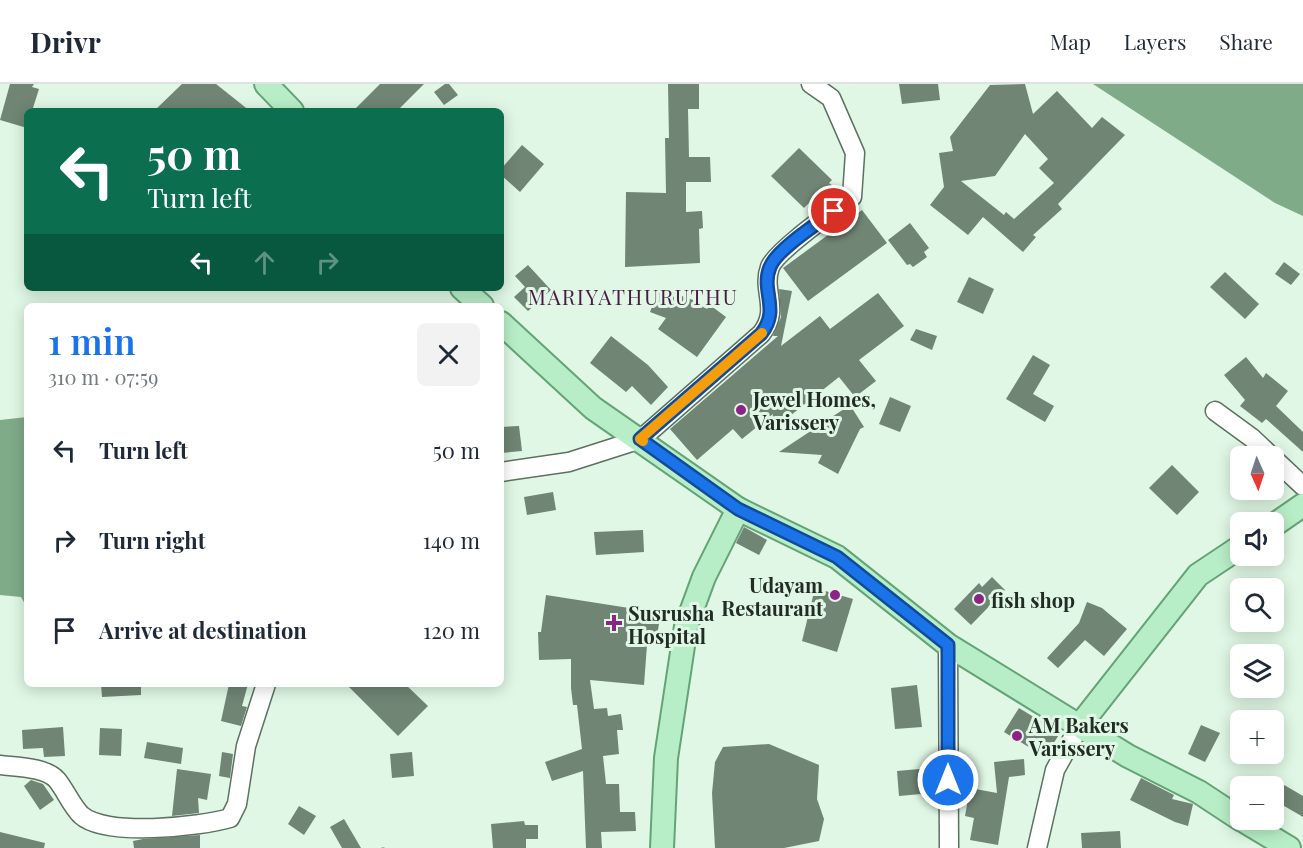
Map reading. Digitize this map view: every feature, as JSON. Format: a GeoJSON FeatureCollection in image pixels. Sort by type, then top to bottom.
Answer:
{"type":"FeatureCollection","features":[{"type":"Feature","properties":{"kind":"main road"},"geometry":{"type":"LineString","coordinates":[[266,84],[289,108]]}},
{"type":"Feature","properties":{"kind":"main road"},"geometry":{"type":"LineString","coordinates":[[465,291],[479,303]]}},
{"type":"Feature","properties":{"kind":"main road"},"geometry":{"type":"LineString","coordinates":[[504,326],[593,408],[738,509],[837,557],[948,645],[1128,756],[1199,792],[1230,812]]}},
{"type":"Feature","properties":{"kind":"main road"},"geometry":{"type":"LineString","coordinates":[[1284,518],[1303,505]]}},
{"type":"Feature","properties":{"kind":"main road"},"geometry":{"type":"LineString","coordinates":[[662,848],[666,758],[686,626],[704,577],[738,509]]}},
{"type":"Feature","properties":{"kind":"main road"},"geometry":{"type":"LineString","coordinates":[[1080,725],[1198,576],[1230,554]]}},
{"type":"Feature","properties":{"kind":"main road"},"geometry":{"type":"LineString","coordinates":[[1259,830],[1289,848]]}},
{"type":"Feature","properties":{"kind":"street"},"geometry":{"type":"LineString","coordinates":[[504,472],[569,462],[640,439],[761,334],[772,312],[768,274],[771,265],[783,252],[852,197],[855,153],[831,98],[811,84]]}},
{"type":"Feature","properties":{"kind":"street"},"geometry":{"type":"LineString","coordinates":[[1215,411],[1260,446]]}},
{"type":"Feature","properties":{"kind":"street"},"geometry":{"type":"LineString","coordinates":[[1284,468],[1303,486]]}},
{"type":"Feature","properties":{"kind":"street"},"geometry":{"type":"LineString","coordinates":[[948,645],[949,848]]}},
{"type":"Feature","properties":{"kind":"street"},"geometry":{"type":"LineString","coordinates":[[0,765],[42,772],[55,778],[81,815],[97,824],[141,828],[194,826],[230,818],[237,804],[246,746],[265,687]]}},
{"type":"Feature","properties":{"kind":"street"},"geometry":{"type":"LineString","coordinates":[[1037,848],[1055,770],[1080,725]]}},
{"type":"Feature","properties":{"kind":"shaded area"},"geometry":{"type":"Polygon","coordinates":[[[1093,84],[1303,84],[1303,216],[1275,203],[1093,84]]]}},
{"type":"Feature","properties":{"kind":"shaded area"},"geometry":{"type":"Polygon","coordinates":[[[24,417],[24,602],[21,597],[0,595],[0,420],[24,417]]]}},
{"type":"Feature","properties":{"kind":"building"},"geometry":{"type":"Polygon","coordinates":[[[10,84],[34,84],[32,87],[39,89],[33,108],[24,108],[24,127],[0,120],[10,84]]]}},
{"type":"Feature","properties":{"kind":"building"},"geometry":{"type":"Polygon","coordinates":[[[182,84],[216,84],[246,108],[157,108],[182,84]]]}},
{"type":"Feature","properties":{"kind":"building"},"geometry":{"type":"Polygon","coordinates":[[[380,84],[424,84],[400,108],[356,108],[380,84]]]}},
{"type":"Feature","properties":{"kind":"building"},"geometry":{"type":"Polygon","coordinates":[[[445,84],[449,84],[458,95],[444,105],[434,92],[445,84]]]}},
{"type":"Feature","properties":{"kind":"building"},"geometry":{"type":"Polygon","coordinates":[[[668,84],[699,84],[699,109],[688,109],[689,157],[710,157],[711,182],[686,182],[686,212],[702,211],[703,228],[699,229],[700,263],[625,267],[626,192],[666,193],[665,138],[669,138],[668,84]]]}},
{"type":"Feature","properties":{"kind":"building"},"geometry":{"type":"Polygon","coordinates":[[[899,84],[938,84],[940,100],[902,104],[899,84]]]}},
{"type":"Feature","properties":{"kind":"building"},"geometry":{"type":"Polygon","coordinates":[[[1025,84],[1033,114],[1057,91],[1092,128],[1102,117],[1125,135],[1058,204],[1062,209],[1033,235],[1036,237],[1023,252],[983,217],[968,235],[930,205],[944,187],[939,153],[953,151],[950,137],[990,85],[1025,84]],[[1025,134],[995,176],[961,181],[1004,215],[1006,212],[1014,219],[1054,183],[1039,168],[1048,159],[1025,134]]]}},
{"type":"Feature","properties":{"kind":"building"},"geometry":{"type":"Polygon","coordinates":[[[522,145],[544,164],[520,192],[504,178],[504,166],[522,145]]]}},
{"type":"Feature","properties":{"kind":"building"},"geometry":{"type":"Polygon","coordinates":[[[799,148],[832,180],[829,183],[833,186],[817,203],[812,200],[804,208],[771,176],[799,148]]]}},
{"type":"Feature","properties":{"kind":"building"},"geometry":{"type":"Polygon","coordinates":[[[862,210],[887,243],[808,301],[783,268],[862,210]]]}},
{"type":"Feature","properties":{"kind":"building"},"geometry":{"type":"Polygon","coordinates":[[[910,223],[929,248],[924,252],[927,257],[913,267],[910,264],[907,265],[888,240],[910,223]]]}},
{"type":"Feature","properties":{"kind":"building"},"geometry":{"type":"Polygon","coordinates":[[[1284,262],[1300,274],[1291,285],[1275,274],[1284,262]]]}},
{"type":"Feature","properties":{"kind":"building"},"geometry":{"type":"Polygon","coordinates":[[[528,265],[551,290],[528,311],[514,297],[525,287],[515,276],[528,265]]]}},
{"type":"Feature","properties":{"kind":"building"},"geometry":{"type":"Polygon","coordinates":[[[1225,272],[1259,304],[1245,319],[1210,287],[1225,272]]]}},
{"type":"Feature","properties":{"kind":"building"},"geometry":{"type":"Polygon","coordinates":[[[969,277],[994,289],[983,314],[957,302],[969,277]]]}},
{"type":"Feature","properties":{"kind":"building"},"geometry":{"type":"Polygon","coordinates":[[[659,288],[696,301],[707,309],[710,305],[726,317],[697,357],[658,329],[666,318],[650,312],[659,288]]]}},
{"type":"Feature","properties":{"kind":"building"},"geometry":{"type":"Polygon","coordinates":[[[779,289],[792,291],[781,346],[820,316],[830,329],[878,293],[904,326],[859,360],[876,381],[855,397],[839,377],[771,431],[773,414],[742,439],[733,429],[697,460],[670,429],[778,336],[773,336],[781,317],[779,289]]]}},
{"type":"Feature","properties":{"kind":"building"},"geometry":{"type":"Polygon","coordinates":[[[916,329],[937,336],[932,350],[910,340],[916,329]]]}},
{"type":"Feature","properties":{"kind":"building"},"geometry":{"type":"Polygon","coordinates":[[[611,336],[648,365],[668,387],[651,405],[632,386],[626,392],[590,363],[611,336]]]}},
{"type":"Feature","properties":{"kind":"building"},"geometry":{"type":"Polygon","coordinates":[[[1033,355],[1050,365],[1033,394],[1054,406],[1045,422],[1006,399],[1033,355]]]}},
{"type":"Feature","properties":{"kind":"building"},"geometry":{"type":"Polygon","coordinates":[[[1246,357],[1263,378],[1266,373],[1288,391],[1276,406],[1303,432],[1303,452],[1266,419],[1262,423],[1240,406],[1245,400],[1224,375],[1246,357]]]}},
{"type":"Feature","properties":{"kind":"building"},"geometry":{"type":"Polygon","coordinates":[[[890,397],[911,406],[900,432],[879,424],[890,397]]]}},
{"type":"Feature","properties":{"kind":"building"},"geometry":{"type":"Polygon","coordinates":[[[850,405],[864,427],[860,429],[838,474],[818,463],[822,455],[779,452],[850,405]]]}},
{"type":"Feature","properties":{"kind":"building"},"geometry":{"type":"Polygon","coordinates":[[[519,426],[522,451],[504,453],[504,427],[519,426]]]}},
{"type":"Feature","properties":{"kind":"building"},"geometry":{"type":"Polygon","coordinates":[[[1172,465],[1199,492],[1177,515],[1149,488],[1172,465]]]}},
{"type":"Feature","properties":{"kind":"building"},"geometry":{"type":"Polygon","coordinates":[[[553,492],[556,510],[527,515],[524,497],[553,492]]]}},
{"type":"Feature","properties":{"kind":"building"},"geometry":{"type":"Polygon","coordinates":[[[744,527],[767,540],[759,555],[736,543],[744,527]]]}},
{"type":"Feature","properties":{"kind":"building"},"geometry":{"type":"Polygon","coordinates":[[[643,530],[644,552],[596,555],[594,532],[643,530]]]}},
{"type":"Feature","properties":{"kind":"building","name":"fish shop"},"geometry":{"type":"Polygon","coordinates":[[[992,577],[1005,590],[971,625],[954,609],[979,583],[982,587],[992,577]]]}},
{"type":"Feature","properties":{"kind":"building"},"geometry":{"type":"Polygon","coordinates":[[[815,588],[853,599],[837,652],[802,641],[815,588]]]}},
{"type":"Feature","properties":{"kind":"building"},"geometry":{"type":"Polygon","coordinates":[[[546,595],[661,613],[655,646],[647,645],[644,685],[590,680],[594,709],[607,708],[608,716],[621,714],[623,730],[617,730],[619,754],[603,756],[606,784],[619,784],[620,812],[635,812],[636,831],[601,832],[602,848],[586,848],[583,771],[552,781],[545,762],[582,749],[577,705],[573,705],[571,659],[539,660],[538,632],[541,632],[546,595]]]}},
{"type":"Feature","properties":{"kind":"building"},"geometry":{"type":"Polygon","coordinates":[[[1087,602],[1102,608],[1127,629],[1104,656],[1085,640],[1058,668],[1047,658],[1079,623],[1087,602]]]}},
{"type":"Feature","properties":{"kind":"building"},"geometry":{"type":"Polygon","coordinates":[[[917,685],[922,727],[895,729],[891,688],[917,685]]]}},
{"type":"Feature","properties":{"kind":"building"},"geometry":{"type":"Polygon","coordinates":[[[101,687],[141,687],[141,695],[102,697],[101,687]]]}},
{"type":"Feature","properties":{"kind":"building"},"geometry":{"type":"Polygon","coordinates":[[[228,687],[247,687],[242,706],[247,707],[241,726],[221,721],[228,687]]]}},
{"type":"Feature","properties":{"kind":"building"},"geometry":{"type":"Polygon","coordinates":[[[349,687],[408,687],[428,706],[398,736],[349,687]]]}},
{"type":"Feature","properties":{"kind":"building"},"geometry":{"type":"Polygon","coordinates":[[[1019,708],[1060,733],[1045,757],[1004,732],[1019,708]]]}},
{"type":"Feature","properties":{"kind":"building"},"geometry":{"type":"Polygon","coordinates":[[[1201,725],[1220,733],[1205,762],[1188,754],[1201,725]]]}},
{"type":"Feature","properties":{"kind":"building"},"geometry":{"type":"Polygon","coordinates":[[[63,727],[65,756],[44,757],[43,748],[23,749],[22,730],[63,727]]]}},
{"type":"Feature","properties":{"kind":"building"},"geometry":{"type":"Polygon","coordinates":[[[100,728],[122,729],[121,756],[99,755],[100,728]]]}},
{"type":"Feature","properties":{"kind":"building"},"geometry":{"type":"Polygon","coordinates":[[[147,742],[183,748],[181,764],[144,758],[147,742]]]}},
{"type":"Feature","properties":{"kind":"building"},"geometry":{"type":"Polygon","coordinates":[[[769,744],[819,765],[817,799],[824,819],[819,841],[784,848],[715,848],[712,793],[715,762],[723,747],[769,744]]]}},
{"type":"Feature","properties":{"kind":"building"},"geometry":{"type":"Polygon","coordinates":[[[222,752],[233,754],[230,778],[219,776],[222,752]]]}},
{"type":"Feature","properties":{"kind":"building"},"geometry":{"type":"Polygon","coordinates":[[[412,752],[414,776],[392,778],[390,754],[412,752]]]}},
{"type":"Feature","properties":{"kind":"building"},"geometry":{"type":"Polygon","coordinates":[[[1024,759],[1025,775],[1009,777],[998,845],[970,840],[974,818],[965,816],[970,788],[997,793],[994,762],[1024,759]]]}},
{"type":"Feature","properties":{"kind":"building"},"geometry":{"type":"Polygon","coordinates":[[[930,768],[932,793],[899,796],[897,771],[930,768]]]}},
{"type":"Feature","properties":{"kind":"building"},"geometry":{"type":"Polygon","coordinates":[[[177,769],[211,774],[207,800],[198,798],[199,813],[172,816],[177,769]]]}},
{"type":"Feature","properties":{"kind":"building"},"geometry":{"type":"Polygon","coordinates":[[[1141,778],[1174,795],[1172,799],[1193,804],[1188,826],[1130,800],[1141,778]]]}},
{"type":"Feature","properties":{"kind":"building"},"geometry":{"type":"Polygon","coordinates":[[[31,780],[43,784],[54,800],[40,810],[24,786],[31,780]]]}},
{"type":"Feature","properties":{"kind":"building"},"geometry":{"type":"Polygon","coordinates":[[[1284,785],[1303,796],[1303,817],[1284,806],[1284,785]]]}},
{"type":"Feature","properties":{"kind":"building"},"geometry":{"type":"Polygon","coordinates":[[[299,806],[316,816],[304,835],[288,824],[299,806]]]}},
{"type":"Feature","properties":{"kind":"building"},"geometry":{"type":"Polygon","coordinates":[[[344,819],[361,848],[342,848],[330,827],[344,819]]]}},
{"type":"Feature","properties":{"kind":"building"},"geometry":{"type":"Polygon","coordinates":[[[524,821],[525,825],[538,825],[538,839],[526,839],[526,848],[493,848],[491,824],[524,821]]]}},
{"type":"Feature","properties":{"kind":"building"},"geometry":{"type":"Polygon","coordinates":[[[1120,831],[1121,848],[1082,848],[1081,833],[1120,831]]]}},
{"type":"Feature","properties":{"kind":"building"},"geometry":{"type":"Polygon","coordinates":[[[0,832],[45,843],[44,848],[0,848],[0,832]]]}},
{"type":"Feature","properties":{"kind":"building"},"geometry":{"type":"Polygon","coordinates":[[[200,835],[200,848],[134,848],[133,841],[143,839],[200,835]]]}},
{"type":"Feature","properties":{"kind":"slow traffic"},"geometry":{"type":"LineString","coordinates":[[643,441],[640,439],[762,333]]}},
{"type":"Feature","properties":{"kind":"place","name":"Jewel Homes, Varissery"},"geometry":{"type":"Point","coordinates":[741,410]}},
{"type":"Feature","properties":{"kind":"place","name":"Udayam Restaurant"},"geometry":{"type":"Point","coordinates":[835,595]}},
{"type":"Feature","properties":{"kind":"place","name":"fish shop"},"geometry":{"type":"Point","coordinates":[979,599]}},
{"type":"Feature","properties":{"kind":"place","name":"Susrusha Hospital"},"geometry":{"type":"Point","coordinates":[614,623]}},
{"type":"Feature","properties":{"kind":"place","name":"AM Bakers Varissery"},"geometry":{"type":"Point","coordinates":[1017,736]}},
{"type":"Feature","properties":{"kind":"district","name":"MARIYATHURUTHU"},"geometry":{"type":"Point","coordinates":[633,296]}},
{"type":"Feature","properties":{"kind":"route"},"geometry":{"type":"LineString","coordinates":[[834,211],[776,258],[771,265],[768,274],[772,312],[767,327],[640,439],[738,509],[837,557],[948,645],[948,780]]}}]}
